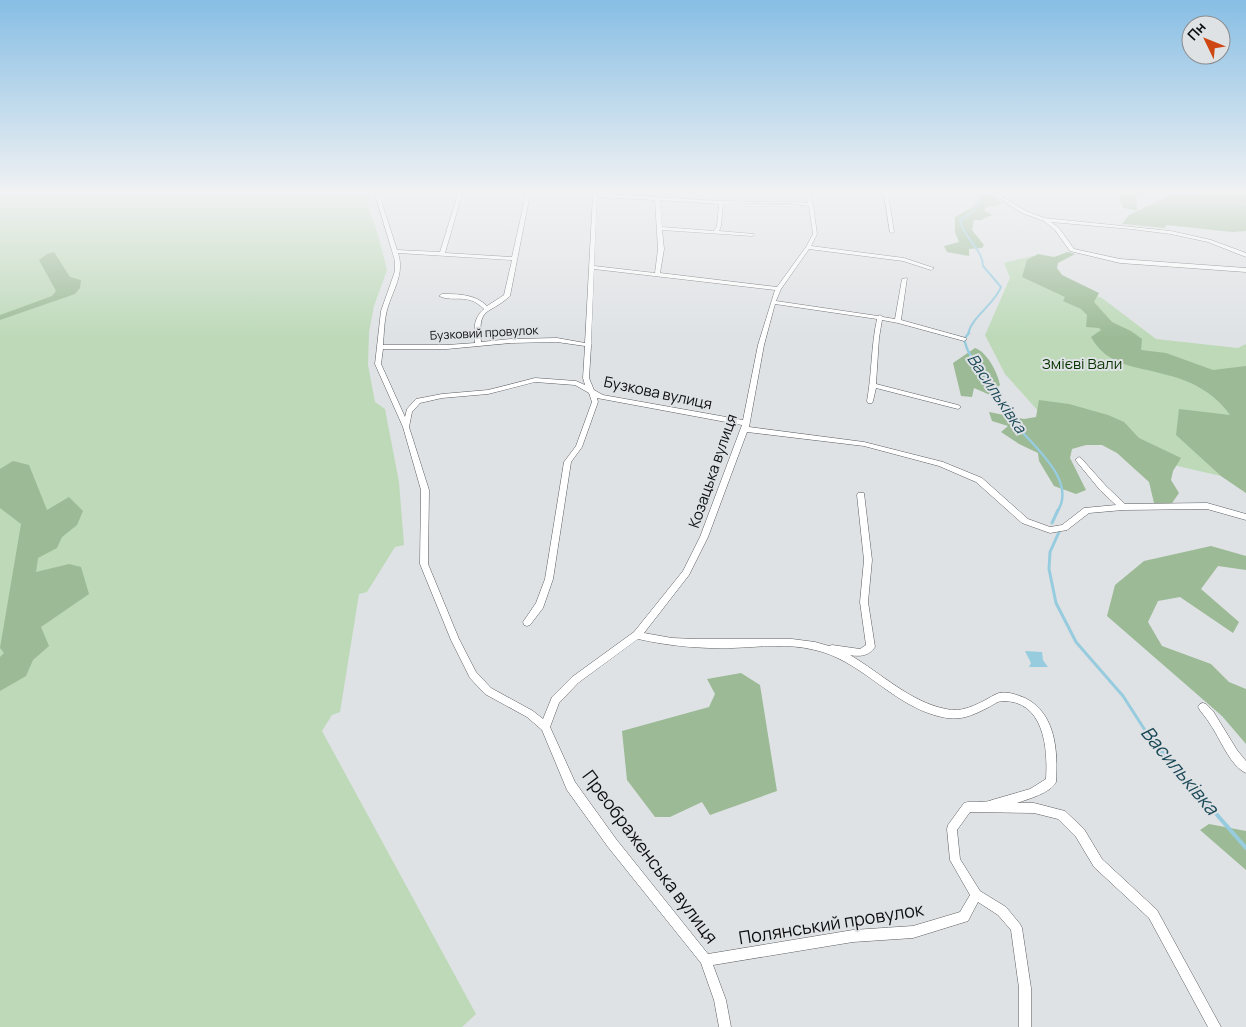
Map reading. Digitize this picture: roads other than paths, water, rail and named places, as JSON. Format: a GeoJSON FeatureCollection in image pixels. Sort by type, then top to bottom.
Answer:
{"type":"FeatureCollection","features":[{"type":"Feature","properties":{"kind":"street"},"geometry":{"type":"LineString","coordinates":[[393,242],[398,271],[384,311],[378,364],[406,427],[425,490],[424,564],[455,640],[473,675],[488,690],[530,714],[545,727]]}},
{"type":"Feature","properties":{"kind":"street"},"geometry":{"type":"LineString","coordinates":[[442,254],[446,242]]}},
{"type":"Feature","properties":{"kind":"street"},"geometry":{"type":"LineString","coordinates":[[478,343],[476,324],[479,315],[486,308],[507,296],[518,242]]}},
{"type":"Feature","properties":{"kind":"street"},"geometry":{"type":"LineString","coordinates":[[527,622],[540,605],[549,579],[568,462],[579,447],[595,402],[594,396],[588,388],[586,378],[594,242]]}},
{"type":"Feature","properties":{"kind":"street"},"geometry":{"type":"LineString","coordinates":[[657,274],[660,242]]}},
{"type":"Feature","properties":{"kind":"street","name":"Козацька вулиця"},"geometry":{"type":"LineString","coordinates":[[545,727],[555,700],[576,680],[637,635],[686,573],[719,503],[745,426],[763,335],[773,302],[778,289],[810,242]]}},
{"type":"Feature","properties":{"kind":"street"},"geometry":{"type":"LineString","coordinates":[[1066,242],[1072,250],[1120,261],[1246,270]]}},
{"type":"Feature","properties":{"kind":"street"},"geometry":{"type":"LineString","coordinates":[[1217,242],[1246,255]]}},
{"type":"Feature","properties":{"kind":"street"},"geometry":{"type":"LineString","coordinates":[[808,247],[904,260],[931,268]]}},
{"type":"Feature","properties":{"kind":"street"},"geometry":{"type":"LineString","coordinates":[[396,251],[514,259]]}},
{"type":"Feature","properties":{"kind":"street"},"geometry":{"type":"LineString","coordinates":[[593,267],[778,289]]}},
{"type":"Feature","properties":{"kind":"street"},"geometry":{"type":"LineString","coordinates":[[898,321],[904,279]]}},
{"type":"Feature","properties":{"kind":"street"},"geometry":{"type":"LineString","coordinates":[[442,296],[471,298],[482,303],[486,308]]}},
{"type":"Feature","properties":{"kind":"street"},"geometry":{"type":"LineString","coordinates":[[773,302],[880,317],[964,339]]}},
{"type":"Feature","properties":{"kind":"street"},"geometry":{"type":"LineString","coordinates":[[870,401],[874,386],[875,339],[880,317]]}},
{"type":"Feature","properties":{"kind":"street","name":"Бузковий провулок"},"geometry":{"type":"LineString","coordinates":[[380,347],[447,347],[478,343],[557,340],[589,345]]}},
{"type":"Feature","properties":{"kind":"street","name":"Бузкова вулиця"},"geometry":{"type":"LineString","coordinates":[[406,427],[410,411],[418,401],[442,396],[488,392],[536,380],[576,383],[588,388],[601,397],[745,426],[864,444],[941,464],[979,480],[1025,521],[1050,530],[1064,528],[1087,510],[1122,507],[1207,506],[1246,517]]}},
{"type":"Feature","properties":{"kind":"street"},"geometry":{"type":"LineString","coordinates":[[874,386],[958,407]]}},
{"type":"Feature","properties":{"kind":"street"},"geometry":{"type":"LineString","coordinates":[[1079,460],[1122,507]]}},
{"type":"Feature","properties":{"kind":"street"},"geometry":{"type":"LineString","coordinates":[[637,635],[655,640],[685,642],[780,642],[861,652],[871,647],[864,602],[868,560],[861,494]]}},
{"type":"Feature","properties":{"kind":"street"},"geometry":{"type":"LineString","coordinates":[[826,648],[855,663],[921,705],[946,714],[965,714],[1001,696],[1027,701],[1044,720],[1053,763],[1051,782],[1032,792],[986,808]]}},
{"type":"Feature","properties":{"kind":"street"},"geometry":{"type":"LineString","coordinates":[[1203,707],[1213,717],[1236,760],[1246,768]]}},
{"type":"Feature","properties":{"kind":"street","name":"Преображенська вулиця"},"geometry":{"type":"LineString","coordinates":[[545,727],[571,786],[612,843],[706,960],[720,1000],[725,1027]]}},
{"type":"Feature","properties":{"kind":"street"},"geometry":{"type":"LineString","coordinates":[[1025,1027],[1025,988],[1016,928],[1002,911],[976,895],[955,860],[952,828],[968,807],[1034,808],[1062,815],[1080,833],[1098,863],[1153,914],[1215,1027]]}},
{"type":"Feature","properties":{"kind":"street","name":"Полянський провулок"},"geometry":{"type":"LineString","coordinates":[[706,960],[853,936],[914,932],[964,917],[976,895]]}},
{"type":"Feature","properties":{"kind":"water"},"geometry":{"type":"Polygon","coordinates":[[[1025,651],[1042,652],[1043,660],[1048,667],[1029,667],[1031,663],[1025,651]]]}},
{"type":"Feature","properties":{"kind":"waterway","name":"Васильківка"},"geometry":{"type":"LineString","coordinates":[[968,334],[974,322],[1001,287],[983,266],[980,254],[972,242]]}},
{"type":"Feature","properties":{"kind":"waterway","name":"Васильківка"},"geometry":{"type":"LineString","coordinates":[[969,333],[964,339],[972,358],[992,385],[1012,420],[1042,454],[1058,476],[1062,488],[1062,500],[1057,512]]}},
{"type":"Feature","properties":{"kind":"waterway","name":"Васильківка"},"geometry":{"type":"LineString","coordinates":[[1052,523],[1058,510]]}},
{"type":"Feature","properties":{"kind":"waterway","name":"Васильківка"},"geometry":{"type":"LineString","coordinates":[[1059,532],[1050,552],[1049,569],[1056,603],[1076,642],[1123,696],[1150,738]]}},
{"type":"Feature","properties":{"kind":"waterway","name":"Васильківка"},"geometry":{"type":"LineString","coordinates":[[1149,737],[1246,848]]}},
{"type":"Feature","properties":{"kind":"park label","name":"Змієві Вали"},"geometry":{"type":"Point","coordinates":[1082,364]}}]}
